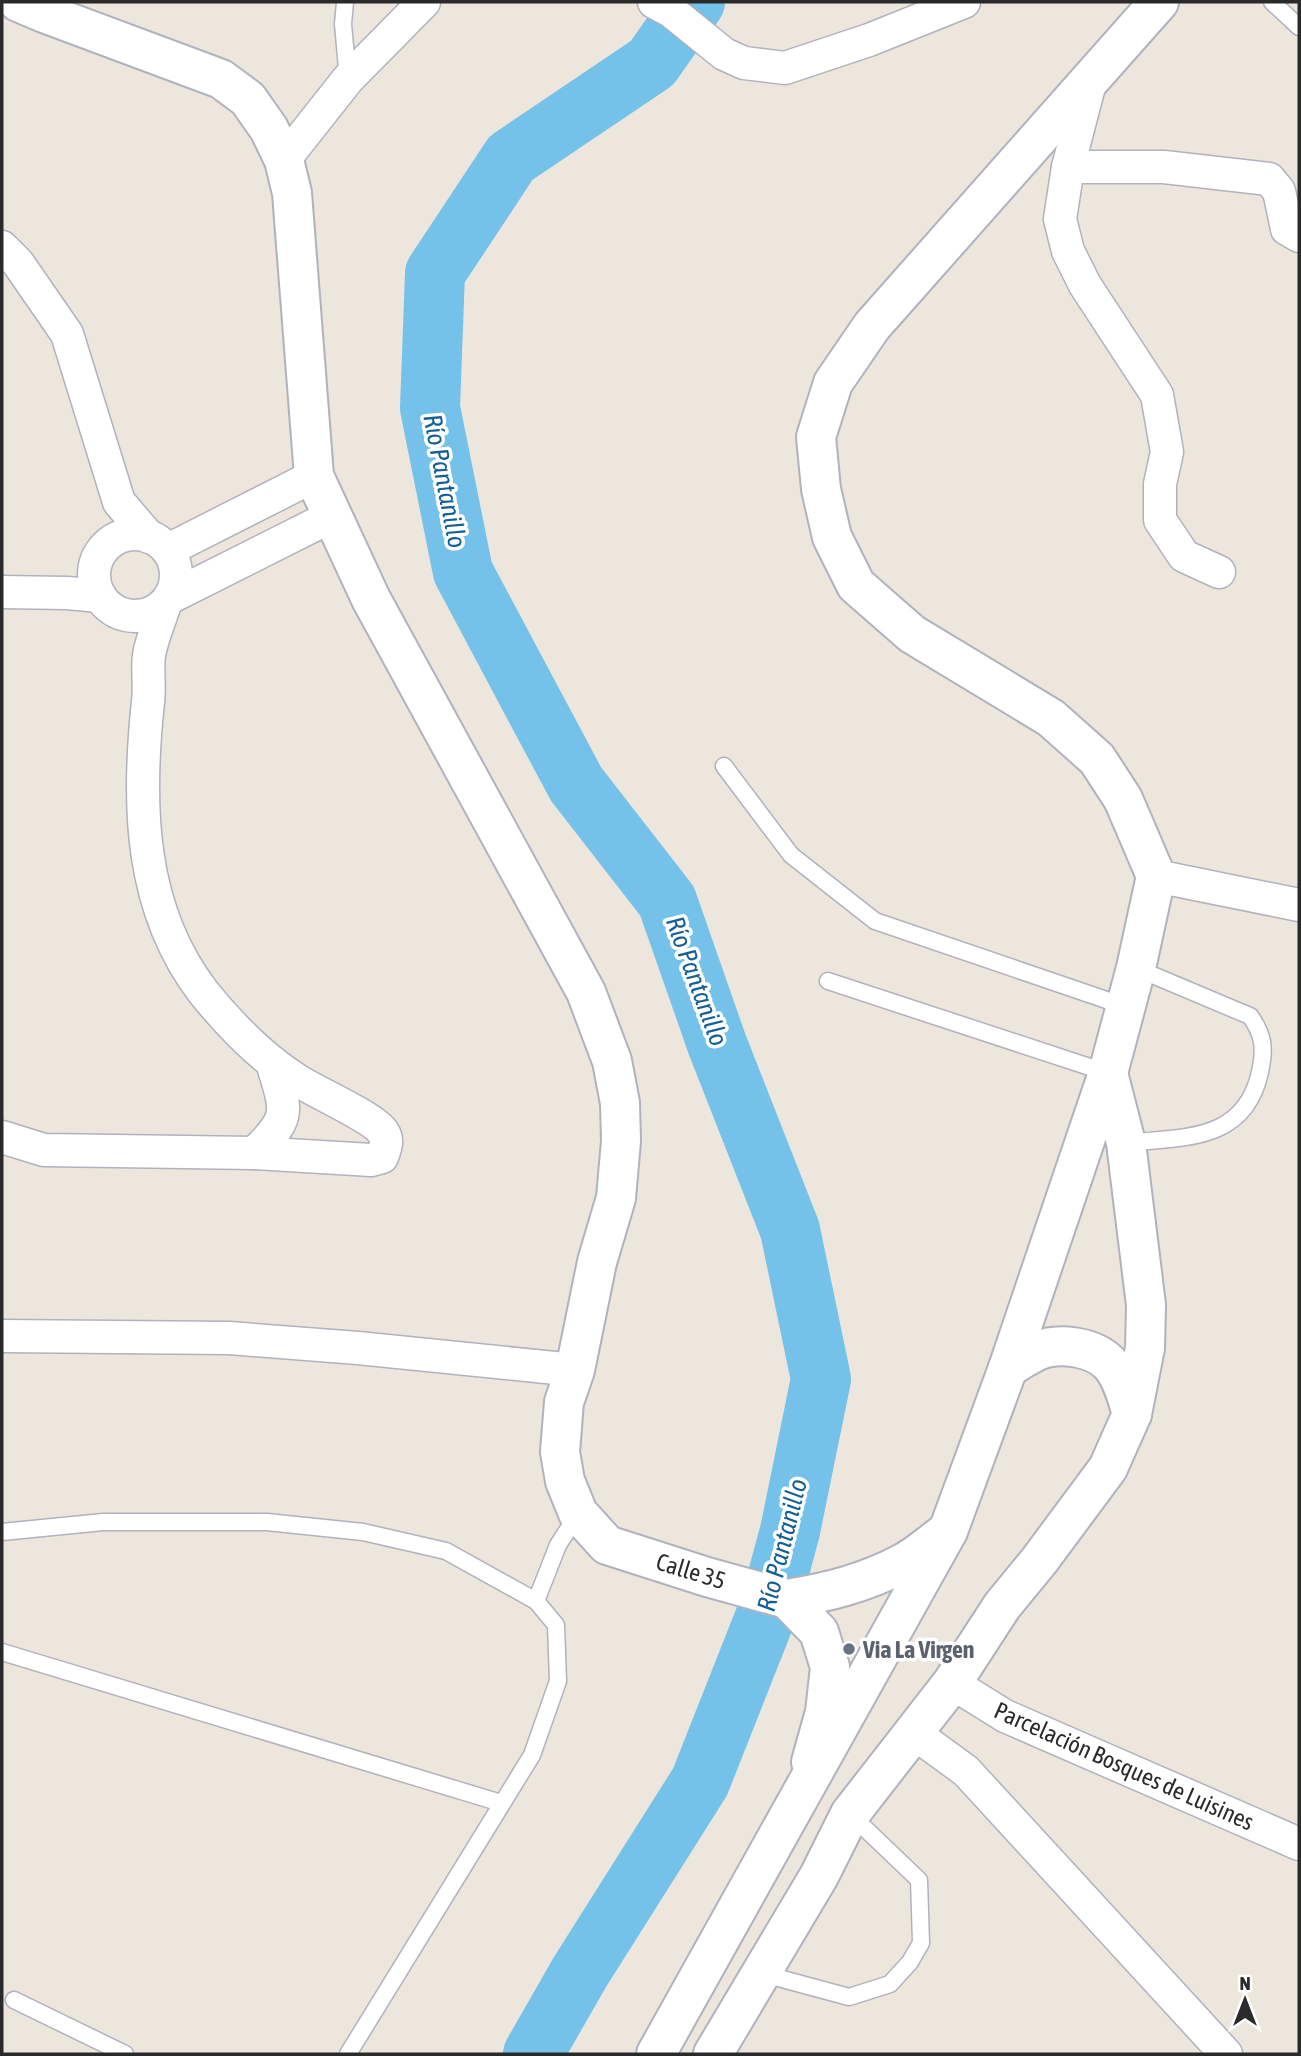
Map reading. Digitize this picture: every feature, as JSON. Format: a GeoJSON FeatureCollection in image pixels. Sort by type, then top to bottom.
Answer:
{"type":"FeatureCollection","features":[{"type":"Feature","properties":{"kind":"main road"},"geometry":{"type":"LineString","coordinates":[[18,2],[220,79],[248,99],[269,129],[284,160],[292,193],[314,476],[371,599],[586,992],[612,1060],[620,1103],[621,1141],[616,1198],[597,1262],[575,1370],[564,1402],[560,1452],[565,1481],[578,1513]]}},
{"type":"Feature","properties":{"kind":"main road"},"geometry":{"type":"LineString","coordinates":[[656,2054],[948,1531],[1008,1367],[1108,1073],[1136,968],[1156,876],[1123,799],[1097,759],[1051,719],[912,634],[856,585],[832,537],[821,489],[816,437],[833,383],[872,326],[1158,2]]}},
{"type":"Feature","properties":{"kind":"main road"},"geometry":{"type":"LineString","coordinates":[[713,2054],[819,1876],[850,1815],[952,1683],[1002,1606],[1108,1468],[1132,1414],[1145,1348],[1146,1306],[1126,1143],[1108,1073]]}},
{"type":"Feature","properties":{"kind":"main road"},"geometry":{"type":"LineString","coordinates":[[1008,1367],[1038,1350],[1056,1346],[1073,1347],[1094,1354],[1109,1364],[1124,1387],[1132,1414]]}},
{"type":"Feature","properties":{"kind":"main road","name":"Calle 35"},"geometry":{"type":"LineString","coordinates":[[578,1513],[607,1545],[707,1577],[782,1597]]}},
{"type":"Feature","properties":{"kind":"main road"},"geometry":{"type":"LineString","coordinates":[[782,1597],[834,1592],[866,1580],[905,1562],[948,1531]]}},
{"type":"Feature","properties":{"kind":"main road"},"geometry":{"type":"LineString","coordinates":[[782,1597],[819,1632],[830,1667],[825,1712],[806,1782]]}},
{"type":"Feature","properties":{"kind":"street"},"geometry":{"type":"LineString","coordinates":[[284,160],[348,79],[424,2]]}},
{"type":"Feature","properties":{"kind":"street"},"geometry":{"type":"LineString","coordinates":[[663,6],[724,54],[744,63],[785,68],[869,40],[964,2]]}},
{"type":"Feature","properties":{"kind":"street"},"geometry":{"type":"LineString","coordinates":[[1091,79],[1068,167],[1060,219],[1068,251],[1085,285],[1157,394],[1167,452],[1160,484],[1160,520],[1184,556],[1219,572]]}},
{"type":"Feature","properties":{"kind":"street"},"geometry":{"type":"LineString","coordinates":[[1068,167],[1164,167],[1269,179],[1279,191],[1287,229],[1299,236]]}},
{"type":"Feature","properties":{"kind":"street"},"geometry":{"type":"LineString","coordinates":[[2,247],[18,263],[67,334],[119,502],[158,543],[177,573],[149,655],[149,694],[142,778],[152,885],[181,959],[231,1024],[272,1062],[297,1080],[372,1123],[384,1133],[387,1146],[382,1157],[371,1160],[254,1153],[44,1150],[2,1138]]}},
{"type":"Feature","properties":{"kind":"street"},"geometry":{"type":"LineString","coordinates":[[149,655],[101,582],[106,547],[126,536],[158,543],[314,476]]}},
{"type":"Feature","properties":{"kind":"street"},"geometry":{"type":"LineString","coordinates":[[119,502],[101,582],[123,614],[138,616],[152,612],[168,600],[332,516]]}},
{"type":"Feature","properties":{"kind":"street"},"geometry":{"type":"LineString","coordinates":[[2,592],[67,593],[101,582]]}},
{"type":"Feature","properties":{"kind":"street"},"geometry":{"type":"LineString","coordinates":[[1156,876],[1299,905]]}},
{"type":"Feature","properties":{"kind":"street"},"geometry":{"type":"LineString","coordinates":[[254,1153],[276,1132],[284,1116],[283,1098],[272,1062]]}},
{"type":"Feature","properties":{"kind":"street"},"geometry":{"type":"LineString","coordinates":[[2,1336],[229,1338],[575,1370]]}},
{"type":"Feature","properties":{"kind":"street","name":"Parcelación Bosques de Luisines"},"geometry":{"type":"LineString","coordinates":[[952,1683],[1006,1716],[1299,1844]]}},
{"type":"Feature","properties":{"kind":"street"},"geometry":{"type":"LineString","coordinates":[[914,1733],[967,1771],[1226,2054]]}},
{"type":"Feature","properties":{"kind":"lane"},"geometry":{"type":"LineString","coordinates":[[345,2],[343,24],[348,79]]}},
{"type":"Feature","properties":{"kind":"lane"},"geometry":{"type":"LineString","coordinates":[[1272,2],[1299,27]]}},
{"type":"Feature","properties":{"kind":"lane"},"geometry":{"type":"LineString","coordinates":[[724,766],[791,855],[875,921],[1124,1006]]}},
{"type":"Feature","properties":{"kind":"lane"},"geometry":{"type":"LineString","coordinates":[[1126,1143],[1189,1137],[1223,1128],[1254,1096],[1261,1069],[1263,1044],[1259,1029],[1250,1016],[1136,968]]}},
{"type":"Feature","properties":{"kind":"lane"},"geometry":{"type":"LineString","coordinates":[[828,981],[1108,1073]]}},
{"type":"Feature","properties":{"kind":"lane"},"geometry":{"type":"LineString","coordinates":[[536,1601],[558,1545],[578,1513]]}},
{"type":"Feature","properties":{"kind":"lane"},"geometry":{"type":"LineString","coordinates":[[2,1532],[103,1522],[254,1522],[363,1532],[446,1552],[536,1601],[556,1625],[558,1681],[532,1755],[348,2054]]}},
{"type":"Feature","properties":{"kind":"lane"},"geometry":{"type":"LineString","coordinates":[[2,1652],[501,1803]]}},
{"type":"Feature","properties":{"kind":"lane"},"geometry":{"type":"LineString","coordinates":[[760,1973],[849,1997],[890,1984],[910,1962],[921,1943],[919,1880],[850,1815]]}},
{"type":"Feature","properties":{"kind":"lane"},"geometry":{"type":"LineString","coordinates":[[15,2000],[125,2054]]}},
{"type":"Feature","properties":{"kind":"waterway","name":"Río Pantanillo"},"geometry":{"type":"LineString","coordinates":[[533,2054],[580,1972],[700,1782],[770,1605],[790,1531],[821,1379],[790,1230],[717,1044],[667,901],[576,784],[463,572],[430,408],[435,273],[511,158],[652,63],[695,2]]}},
{"type":"Feature","properties":{"kind":"place","name":"Via La Virgen"},"geometry":{"type":"Point","coordinates":[849,1649]}}]}
